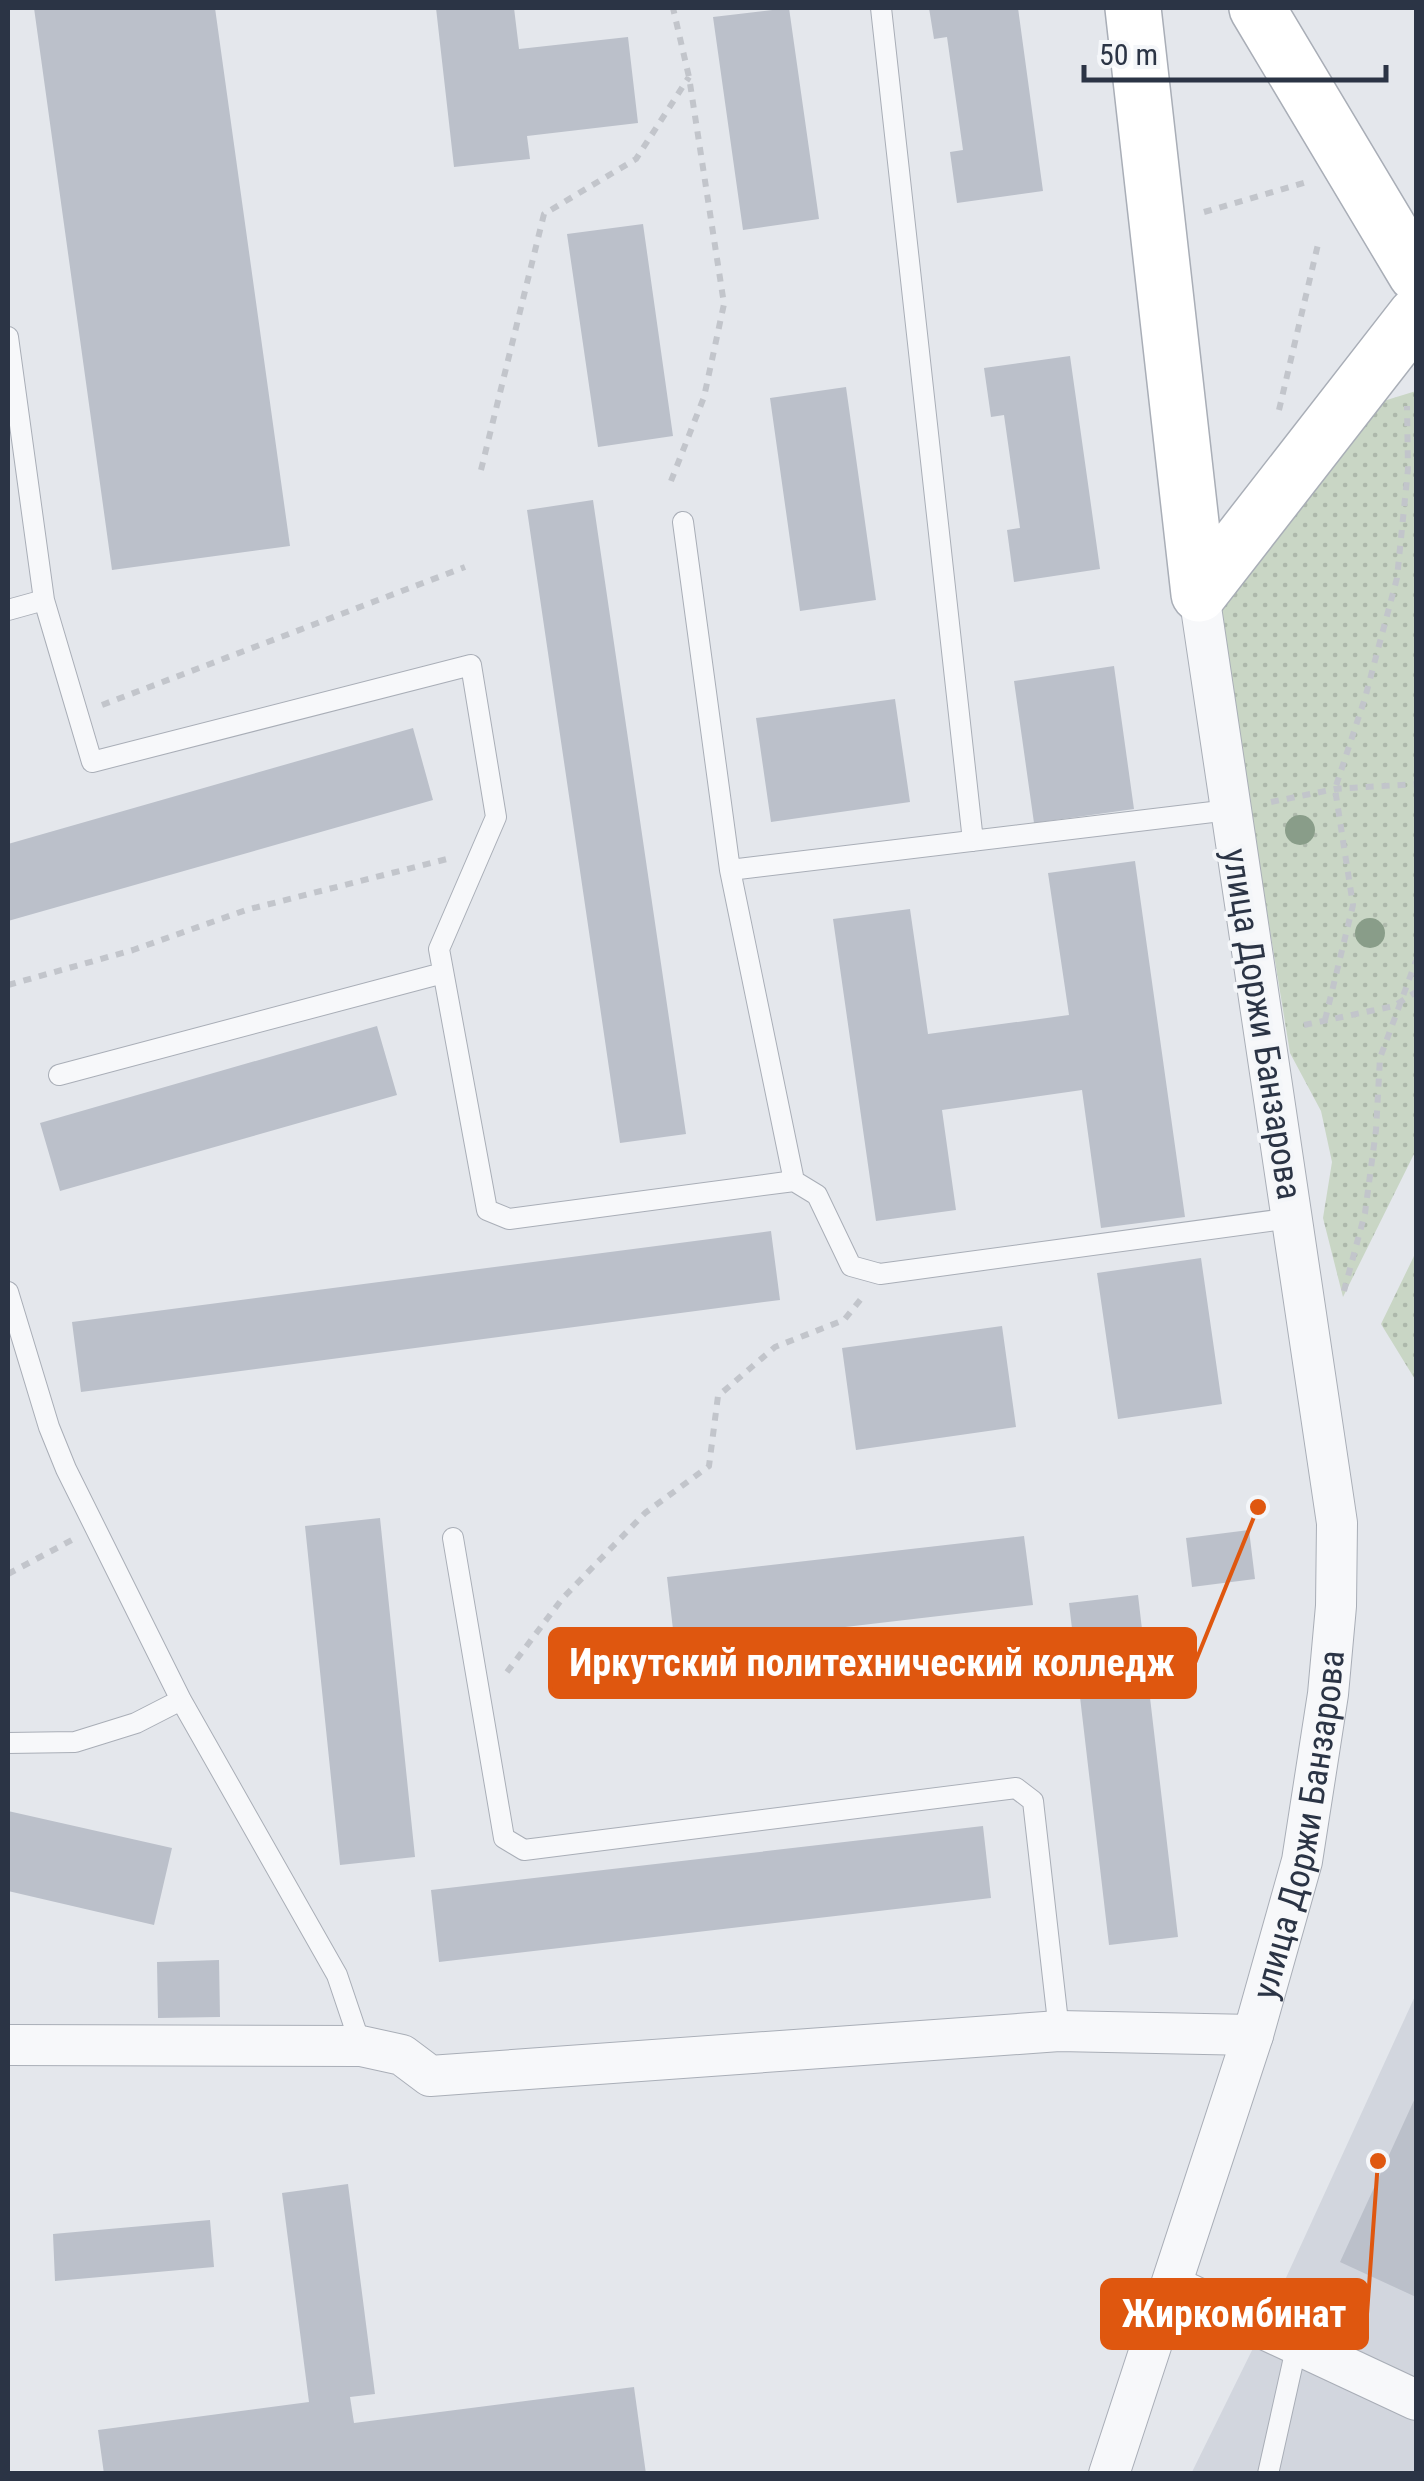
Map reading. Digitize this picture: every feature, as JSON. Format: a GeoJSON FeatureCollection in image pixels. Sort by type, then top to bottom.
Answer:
{"type":"FeatureCollection","features":[{"type":"Feature","properties":{"kind":"street","name":"улица Доржи Банзарова"},"geometry":{"type":"LineString","coordinates":[[1109,2474],[1253,2035],[1302,1861],[1328,1694],[1336,1606],[1336,1523],[1292,1218],[1248,807],[1199,594],[1133,8]]}},
{"type":"Feature","properties":{"kind":"street"},"geometry":{"type":"LineString","coordinates":[[1257,8],[1416,274]]}},
{"type":"Feature","properties":{"kind":"street"},"geometry":{"type":"LineString","coordinates":[[1199,594],[1416,315]]}},
{"type":"Feature","properties":{"kind":"street"},"geometry":{"type":"LineString","coordinates":[[8,2045],[361,2046],[402,2055],[430,2076],[1059,2032],[1253,2035]]}},
{"type":"Feature","properties":{"kind":"street"},"geometry":{"type":"LineString","coordinates":[[1172,2286],[1416,2400]]}},
{"type":"Feature","properties":{"kind":"lane"},"geometry":{"type":"LineString","coordinates":[[881,8],[973,841]]}},
{"type":"Feature","properties":{"kind":"lane"},"geometry":{"type":"LineString","coordinates":[[8,337],[44,600],[92,762],[471,665],[496,817],[438,949],[487,1210],[509,1220],[794,1181],[817,1194],[850,1266],[880,1274],[1292,1218]]}},
{"type":"Feature","properties":{"kind":"lane"},"geometry":{"type":"LineString","coordinates":[[682,522],[730,870],[794,1181]]}},
{"type":"Feature","properties":{"kind":"lane"},"geometry":{"type":"LineString","coordinates":[[8,610],[44,600]]}},
{"type":"Feature","properties":{"kind":"lane"},"geometry":{"type":"LineString","coordinates":[[730,870],[1248,807]]}},
{"type":"Feature","properties":{"kind":"lane"},"geometry":{"type":"LineString","coordinates":[[59,1076],[443,973]]}},
{"type":"Feature","properties":{"kind":"lane"},"geometry":{"type":"LineString","coordinates":[[8,1292],[49,1427],[96,1528],[181,1700],[336,1975],[361,2046]]}},
{"type":"Feature","properties":{"kind":"lane"},"geometry":{"type":"LineString","coordinates":[[453,1538],[504,1838],[524,1850],[1016,1788],[1033,1801],[1059,2032]]}},
{"type":"Feature","properties":{"kind":"lane"},"geometry":{"type":"LineString","coordinates":[[8,1744],[75,1742],[136,1723],[181,1700]]}},
{"type":"Feature","properties":{"kind":"lane"},"geometry":{"type":"LineString","coordinates":[[1268,2474],[1296,2344]]}},
{"type":"Feature","properties":{"kind":"path"},"geometry":{"type":"LineString","coordinates":[[671,481],[704,397],[724,304],[689,77],[672,8]]}},
{"type":"Feature","properties":{"kind":"path"},"geometry":{"type":"LineString","coordinates":[[481,470],[544,214],[636,159],[689,77]]}},
{"type":"Feature","properties":{"kind":"path"},"geometry":{"type":"LineString","coordinates":[[1157,225],[1313,180]]}},
{"type":"Feature","properties":{"kind":"path"},"geometry":{"type":"LineString","coordinates":[[1279,412],[1319,240]]}},
{"type":"Feature","properties":{"kind":"path"},"geometry":{"type":"LineString","coordinates":[[1326,1020],[1353,904],[1335,790],[1397,578],[1408,469],[1407,393]]}},
{"type":"Feature","properties":{"kind":"path"},"geometry":{"type":"LineString","coordinates":[[78,714],[466,568]]}},
{"type":"Feature","properties":{"kind":"path"},"geometry":{"type":"LineString","coordinates":[[1248,807],[1335,790],[1416,784]]}},
{"type":"Feature","properties":{"kind":"path"},"geometry":{"type":"LineString","coordinates":[[8,985],[133,950],[246,910],[482,850]]}},
{"type":"Feature","properties":{"kind":"path"},"geometry":{"type":"LineString","coordinates":[[1343,1298],[1365,1213],[1380,1058],[1416,961]]}},
{"type":"Feature","properties":{"kind":"path"},"geometry":{"type":"LineString","coordinates":[[1299,1026],[1394,1006],[1416,992]]}},
{"type":"Feature","properties":{"kind":"path"},"geometry":{"type":"LineString","coordinates":[[482,1704],[576,1584],[644,1513],[708,1466],[718,1396],[775,1347],[844,1320],[880,1274]]}},
{"type":"Feature","properties":{"kind":"path"},"geometry":{"type":"LineString","coordinates":[[8,1574],[96,1528]]}},
{"type":"Feature","properties":{"kind":"shaded area"},"geometry":{"type":"Polygon","coordinates":[[[1416,1994],[1416,2473],[1191,2474],[1263,2328],[1416,1994]]]}},
{"type":"Feature","properties":{"kind":"green space"},"geometry":{"type":"Polygon","coordinates":[[[1416,391],[1416,1150],[1343,1297],[1323,1218],[1332,1162],[1321,1111],[1290,1053],[1217,605],[1377,403],[1416,391]]]}},
{"type":"Feature","properties":{"kind":"green space"},"geometry":{"type":"Polygon","coordinates":[[[1416,1252],[1416,1381],[1381,1324],[1416,1252]]]}},
{"type":"Feature","properties":{"kind":"building"},"geometry":{"type":"Polygon","coordinates":[[[34,8],[215,8],[290,546],[112,570],[34,8]]]}},
{"type":"Feature","properties":{"kind":"building"},"geometry":{"type":"Polygon","coordinates":[[[436,8],[514,8],[519,49],[628,37],[638,123],[527,136],[530,159],[454,167],[436,8]]]}},
{"type":"Feature","properties":{"kind":"building"},"geometry":{"type":"Polygon","coordinates":[[[789,8],[819,219],[743,230],[713,17],[789,8]]]}},
{"type":"Feature","properties":{"kind":"building"},"geometry":{"type":"Polygon","coordinates":[[[929,8],[1018,8],[1043,191],[957,203],[950,152],[963,150],[947,37],[934,39],[929,8]]]}},
{"type":"Feature","properties":{"kind":"building"},"geometry":{"type":"Polygon","coordinates":[[[643,224],[673,436],[598,447],[567,234],[643,224]]]}},
{"type":"Feature","properties":{"kind":"building"},"geometry":{"type":"Polygon","coordinates":[[[1070,356],[1100,569],[1014,582],[1007,530],[1020,528],[1004,415],[991,417],[984,368],[1070,356]]]}},
{"type":"Feature","properties":{"kind":"building"},"geometry":{"type":"Polygon","coordinates":[[[846,387],[876,600],[800,611],[770,398],[846,387]]]}},
{"type":"Feature","properties":{"kind":"building"},"geometry":{"type":"Polygon","coordinates":[[[593,500],[686,1134],[620,1143],[527,510],[593,500]]]}},
{"type":"Feature","properties":{"kind":"building"},"geometry":{"type":"Polygon","coordinates":[[[1114,666],[1134,809],[1034,823],[1014,681],[1114,666]]]}},
{"type":"Feature","properties":{"kind":"building"},"geometry":{"type":"Polygon","coordinates":[[[895,699],[910,802],[771,822],[756,718],[895,699]]]}},
{"type":"Feature","properties":{"kind":"building"},"geometry":{"type":"Polygon","coordinates":[[[413,728],[433,800],[8,921],[8,844],[413,728]]]}},
{"type":"Feature","properties":{"kind":"building"},"geometry":{"type":"Polygon","coordinates":[[[1135,861],[1185,1217],[1101,1228],[1082,1090],[942,1110],[956,1210],[876,1221],[833,919],[910,909],[928,1034],[1069,1015],[1048,873],[1135,861]]]}},
{"type":"Feature","properties":{"kind":"building"},"geometry":{"type":"Polygon","coordinates":[[[377,1026],[397,1095],[60,1191],[40,1123],[377,1026]]]}},
{"type":"Feature","properties":{"kind":"building"},"geometry":{"type":"Polygon","coordinates":[[[771,1231],[780,1300],[81,1392],[72,1322],[771,1231]]]}},
{"type":"Feature","properties":{"kind":"building"},"geometry":{"type":"Polygon","coordinates":[[[1201,1258],[1222,1404],[1118,1419],[1097,1273],[1201,1258]]]}},
{"type":"Feature","properties":{"kind":"building"},"geometry":{"type":"Polygon","coordinates":[[[1002,1326],[1016,1427],[856,1450],[842,1348],[1002,1326]]]}},
{"type":"Feature","properties":{"kind":"building"},"geometry":{"type":"Polygon","coordinates":[[[380,1518],[415,1857],[340,1865],[305,1526],[380,1518]]]}},
{"type":"Feature","properties":{"kind":"building"},"geometry":{"type":"Polygon","coordinates":[[[1249,1530],[1255,1579],[1192,1587],[1186,1538],[1249,1530]]]}},
{"type":"Feature","properties":{"kind":"building"},"geometry":{"type":"Polygon","coordinates":[[[1024,1536],[1033,1605],[675,1647],[667,1577],[1024,1536]]]}},
{"type":"Feature","properties":{"kind":"building"},"geometry":{"type":"Polygon","coordinates":[[[1138,1595],[1178,1937],[1109,1945],[1069,1603],[1138,1595]]]}},
{"type":"Feature","properties":{"kind":"building"},"geometry":{"type":"Polygon","coordinates":[[[8,1811],[172,1848],[154,1925],[8,1891],[8,1811]]]}},
{"type":"Feature","properties":{"kind":"building"},"geometry":{"type":"Polygon","coordinates":[[[983,1826],[991,1898],[439,1962],[431,1890],[983,1826]]]}},
{"type":"Feature","properties":{"kind":"building"},"geometry":{"type":"Polygon","coordinates":[[[219,1960],[220,2017],[158,2018],[157,1962],[219,1960]]]}},
{"type":"Feature","properties":{"kind":"building"},"geometry":{"type":"Polygon","coordinates":[[[1416,2096],[1416,2297],[1340,2262],[1416,2096]]]}},
{"type":"Feature","properties":{"kind":"building"},"geometry":{"type":"Polygon","coordinates":[[[348,2184],[375,2394],[350,2397],[354,2423],[634,2387],[646,2474],[104,2474],[98,2430],[309,2402],[282,2193],[348,2184]]]}},
{"type":"Feature","properties":{"kind":"building"},"geometry":{"type":"Polygon","coordinates":[[[210,2220],[214,2267],[55,2281],[53,2234],[210,2220]]]}},
{"type":"Feature","properties":{"kind":"place","name":"Иркутский политехнический колледж"},"geometry":{"type":"Point","coordinates":[1258,1507]}},
{"type":"Feature","properties":{"kind":"place","name":"Жиркомбинат"},"geometry":{"type":"Point","coordinates":[1378,2161]}}]}
